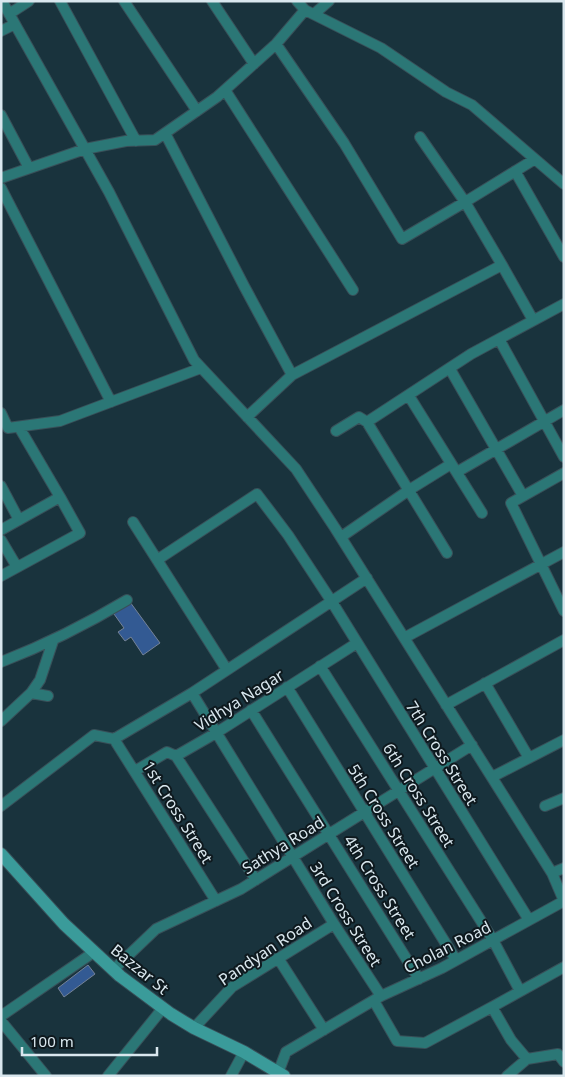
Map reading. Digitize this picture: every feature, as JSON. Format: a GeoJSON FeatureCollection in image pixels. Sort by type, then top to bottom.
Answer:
{"type":"FeatureCollection","features":[{"type":"Feature","properties":{"kind":"main road","name":"Bazzar St"},"geometry":{"type":"LineString","coordinates":[[1,854],[64,924],[113,970],[163,1008],[194,1028],[244,1052],[281,1074]]}},
{"type":"Feature","properties":{"kind":"street"},"geometry":{"type":"LineString","coordinates":[[2,1],[109,192],[194,360],[296,469],[367,578],[552,873],[564,901]]}},
{"type":"Feature","properties":{"kind":"street"},"geometry":{"type":"LineString","coordinates":[[9,14],[29,1]]}},
{"type":"Feature","properties":{"kind":"street"},"geometry":{"type":"LineString","coordinates":[[60,1],[136,141]]}},
{"type":"Feature","properties":{"kind":"street"},"geometry":{"type":"LineString","coordinates":[[124,1],[197,111]]}},
{"type":"Feature","properties":{"kind":"street"},"geometry":{"type":"LineString","coordinates":[[212,1],[254,64]]}},
{"type":"Feature","properties":{"kind":"street"},"geometry":{"type":"LineString","coordinates":[[297,1],[309,12],[381,48],[446,92],[472,105],[564,184]]}},
{"type":"Feature","properties":{"kind":"street"},"geometry":{"type":"LineString","coordinates":[[1,178],[85,149],[126,141],[155,140],[224,90],[309,12],[329,1]]}},
{"type":"Feature","properties":{"kind":"street"},"geometry":{"type":"LineString","coordinates":[[1,32],[15,24]]}},
{"type":"Feature","properties":{"kind":"street"},"geometry":{"type":"LineString","coordinates":[[276,44],[344,143],[402,239],[535,159]]}},
{"type":"Feature","properties":{"kind":"street"},"geometry":{"type":"LineString","coordinates":[[224,90],[353,290]]}},
{"type":"Feature","properties":{"kind":"street"},"geometry":{"type":"LineString","coordinates":[[1,115],[29,168]]}},
{"type":"Feature","properties":{"kind":"street"},"geometry":{"type":"LineString","coordinates":[[165,133],[292,375]]}},
{"type":"Feature","properties":{"kind":"street"},"geometry":{"type":"LineString","coordinates":[[420,137],[465,202],[533,320]]}},
{"type":"Feature","properties":{"kind":"street"},"geometry":{"type":"LineString","coordinates":[[515,172],[564,257]]}},
{"type":"Feature","properties":{"kind":"street"},"geometry":{"type":"LineString","coordinates":[[1,188],[110,402]]}},
{"type":"Feature","properties":{"kind":"street"},"geometry":{"type":"LineString","coordinates":[[248,418],[292,375],[502,265]]}},
{"type":"Feature","properties":{"kind":"street"},"geometry":{"type":"LineString","coordinates":[[368,422],[470,354],[564,304]]}},
{"type":"Feature","properties":{"kind":"street"},"geometry":{"type":"LineString","coordinates":[[499,339],[564,457]]}},
{"type":"Feature","properties":{"kind":"street"},"geometry":{"type":"LineString","coordinates":[[1,414],[8,428],[60,421],[201,368]]}},
{"type":"Feature","properties":{"kind":"street"},"geometry":{"type":"LineString","coordinates":[[450,369],[523,496]]}},
{"type":"Feature","properties":{"kind":"street"},"geometry":{"type":"LineString","coordinates":[[409,396],[482,513]]}},
{"type":"Feature","properties":{"kind":"street"},"geometry":{"type":"LineString","coordinates":[[341,537],[409,490],[496,450],[564,410]]}},
{"type":"Feature","properties":{"kind":"street"},"geometry":{"type":"LineString","coordinates":[[336,431],[359,417],[368,422],[447,553]]}},
{"type":"Feature","properties":{"kind":"street"},"geometry":{"type":"LineString","coordinates":[[1,576],[80,533],[19,427]]}},
{"type":"Feature","properties":{"kind":"street"},"geometry":{"type":"LineString","coordinates":[[564,473],[511,503],[564,611]]}},
{"type":"Feature","properties":{"kind":"street"},"geometry":{"type":"LineString","coordinates":[[1,486],[19,520]]}},
{"type":"Feature","properties":{"kind":"street","name":"7th Cross Street"},"geometry":{"type":"LineString","coordinates":[[157,560],[257,494],[288,535],[332,602],[529,920]]}},
{"type":"Feature","properties":{"kind":"street"},"geometry":{"type":"LineString","coordinates":[[1,530],[60,497]]}},
{"type":"Feature","properties":{"kind":"street"},"geometry":{"type":"LineString","coordinates":[[134,522],[227,670]]}},
{"type":"Feature","properties":{"kind":"street"},"geometry":{"type":"LineString","coordinates":[[1,540],[17,568]]}},
{"type":"Feature","properties":{"kind":"street"},"geometry":{"type":"LineString","coordinates":[[404,638],[564,552]]}},
{"type":"Feature","properties":{"kind":"street"},"geometry":{"type":"LineString","coordinates":[[1,806],[94,735],[114,739],[192,693],[367,578]]}},
{"type":"Feature","properties":{"kind":"street"},"geometry":{"type":"LineString","coordinates":[[1,662],[53,641],[127,600]]}},
{"type":"Feature","properties":{"kind":"street"},"geometry":{"type":"LineString","coordinates":[[446,705],[564,640]]}},
{"type":"Feature","properties":{"kind":"street"},"geometry":{"type":"LineString","coordinates":[[1,721],[31,693],[40,680],[53,641]]}},
{"type":"Feature","properties":{"kind":"street","name":"Vidhya Nagar"},"geometry":{"type":"LineString","coordinates":[[135,771],[167,752],[176,756],[216,733],[357,643]]}},
{"type":"Feature","properties":{"kind":"street","name":"6th Cross Street"},"geometry":{"type":"LineString","coordinates":[[320,666],[493,940],[520,992]]}},
{"type":"Feature","properties":{"kind":"street"},"geometry":{"type":"LineString","coordinates":[[485,683],[529,758]]}},
{"type":"Feature","properties":{"kind":"street","name":"5th Cross Street"},"geometry":{"type":"LineString","coordinates":[[287,688],[456,960]]}},
{"type":"Feature","properties":{"kind":"street"},"geometry":{"type":"LineString","coordinates":[[31,693],[48,696]]}},
{"type":"Feature","properties":{"kind":"street","name":"3rd Cross Street"},"geometry":{"type":"LineString","coordinates":[[192,693],[378,998],[397,1041],[424,1043],[492,1007]]}},
{"type":"Feature","properties":{"kind":"street","name":"4th Cross Street"},"geometry":{"type":"LineString","coordinates":[[252,710],[419,979]]}},
{"type":"Feature","properties":{"kind":"street","name":"1st Cross Street"},"geometry":{"type":"LineString","coordinates":[[114,739],[216,901]]}},
{"type":"Feature","properties":{"kind":"street"},"geometry":{"type":"LineString","coordinates":[[492,777],[564,740]]}},
{"type":"Feature","properties":{"kind":"street","name":"Sathya Road"},"geometry":{"type":"LineString","coordinates":[[113,970],[156,929],[241,889],[472,745]]}},
{"type":"Feature","properties":{"kind":"street"},"geometry":{"type":"LineString","coordinates":[[176,756],[256,880]]}},
{"type":"Feature","properties":{"kind":"street"},"geometry":{"type":"LineString","coordinates":[[545,806],[564,798]]}},
{"type":"Feature","properties":{"kind":"street"},"geometry":{"type":"LineString","coordinates":[[552,873],[564,868]]}},
{"type":"Feature","properties":{"kind":"street","name":"Cholan Road"},"geometry":{"type":"LineString","coordinates":[[281,1074],[286,1052],[378,998],[456,960],[564,901]]}},
{"type":"Feature","properties":{"kind":"street","name":"Pandyan Road"},"geometry":{"type":"LineString","coordinates":[[194,1028],[232,987],[334,924]]}},
{"type":"Feature","properties":{"kind":"street"},"geometry":{"type":"LineString","coordinates":[[1,1016],[94,952]]}},
{"type":"Feature","properties":{"kind":"street"},"geometry":{"type":"LineString","coordinates":[[278,958],[324,1030]]}},
{"type":"Feature","properties":{"kind":"street"},"geometry":{"type":"LineString","coordinates":[[527,1059],[511,1040],[492,1007],[564,967]]}},
{"type":"Feature","properties":{"kind":"street"},"geometry":{"type":"LineString","coordinates":[[108,1076],[163,1008]]}},
{"type":"Feature","properties":{"kind":"street"},"geometry":{"type":"LineString","coordinates":[[1,1021],[46,1076]]}},
{"type":"Feature","properties":{"kind":"street"},"geometry":{"type":"LineString","coordinates":[[231,1076],[244,1052]]}},
{"type":"Feature","properties":{"kind":"street"},"geometry":{"type":"LineString","coordinates":[[508,1076],[527,1059],[562,1056]]}},
{"type":"Feature","properties":{"kind":"building"},"geometry":{"type":"Polygon","coordinates":[[[130,602],[160,643],[143,655],[131,637],[125,641],[118,632],[124,628],[114,614],[130,602]]]}},
{"type":"Feature","properties":{"kind":"building"},"geometry":{"type":"Polygon","coordinates":[[[88,965],[95,974],[64,997],[58,988],[88,965]]]}}]}
